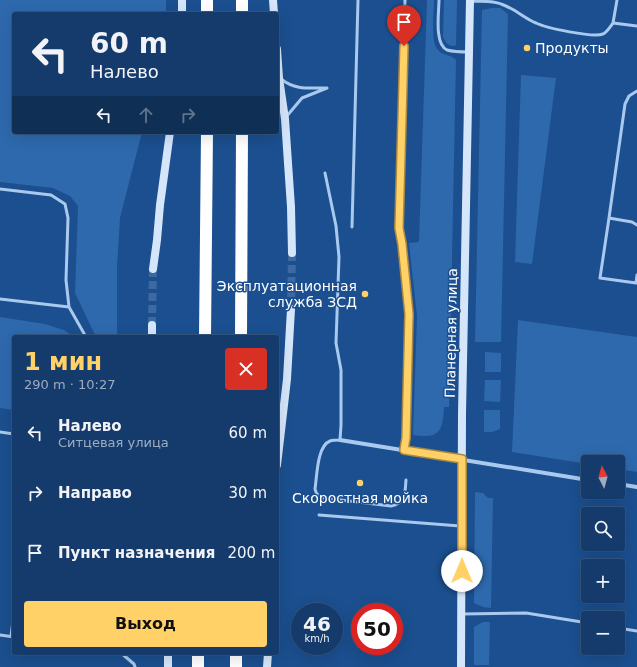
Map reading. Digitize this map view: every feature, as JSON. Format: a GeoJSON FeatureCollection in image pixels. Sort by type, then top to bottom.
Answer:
{"type":"FeatureCollection","features":[{"type":"Feature","properties":{"kind":"highway"},"geometry":{"type":"LineString","coordinates":[[207,12],[208,0]]}},
{"type":"Feature","properties":{"kind":"highway"},"geometry":{"type":"LineString","coordinates":[[242,0],[242,12]]}},
{"type":"Feature","properties":{"kind":"highway"},"geometry":{"type":"LineString","coordinates":[[205,335],[207,134]]}},
{"type":"Feature","properties":{"kind":"highway"},"geometry":{"type":"LineString","coordinates":[[241,335],[242,134]]}},
{"type":"Feature","properties":{"kind":"highway"},"geometry":{"type":"LineString","coordinates":[[198,655],[198,667]]}},
{"type":"Feature","properties":{"kind":"highway"},"geometry":{"type":"LineString","coordinates":[[236,655],[236,667]]}},
{"type":"Feature","properties":{"kind":"main road"},"geometry":{"type":"LineString","coordinates":[[182,0],[182,12]]}},
{"type":"Feature","properties":{"kind":"main road"},"geometry":{"type":"LineString","coordinates":[[272,0],[274,12]]}},
{"type":"Feature","properties":{"kind":"main road","name":"Планерная улица"},"geometry":{"type":"LineString","coordinates":[[461,667],[462,459],[470,1]]}},
{"type":"Feature","properties":{"kind":"main road"},"geometry":{"type":"LineString","coordinates":[[279,84],[285,118],[291,208],[292,253]]}},
{"type":"Feature","properties":{"kind":"main road"},"geometry":{"type":"LineString","coordinates":[[153,269],[170,134]]}},
{"type":"Feature","properties":{"kind":"main road"},"geometry":{"type":"LineString","coordinates":[[279,448],[287,379],[291,309]]}},
{"type":"Feature","properties":{"kind":"main road"},"geometry":{"type":"LineString","coordinates":[[152,325],[152,335]]}},
{"type":"Feature","properties":{"kind":"main road"},"geometry":{"type":"LineString","coordinates":[[168,655],[168,667]]}},
{"type":"Feature","properties":{"kind":"main road"},"geometry":{"type":"LineString","coordinates":[[267,667],[268,655]]}},
{"type":"Feature","properties":{"kind":"street"},"geometry":{"type":"LineString","coordinates":[[340,440],[581,479]]}},
{"type":"Feature","properties":{"kind":"street"},"geometry":{"type":"LineString","coordinates":[[625,485],[637,487]]}},
{"type":"Feature","properties":{"kind":"lane"},"geometry":{"type":"LineString","coordinates":[[352,227],[358,0]]}},
{"type":"Feature","properties":{"kind":"lane"},"geometry":{"type":"LineString","coordinates":[[404,450],[406,430],[409,314],[399,228],[405,0]]}},
{"type":"Feature","properties":{"kind":"lane"},"geometry":{"type":"LineString","coordinates":[[439,0],[438,36],[441,44],[446,50],[469,52]]}},
{"type":"Feature","properties":{"kind":"lane"},"geometry":{"type":"LineString","coordinates":[[470,1],[501,4],[537,24],[560,30],[590,35],[602,34],[609,30],[613,23],[617,0]]}},
{"type":"Feature","properties":{"kind":"lane"},"geometry":{"type":"LineString","coordinates":[[613,23],[637,26]]}},
{"type":"Feature","properties":{"kind":"lane"},"geometry":{"type":"LineString","coordinates":[[279,79],[288,85],[300,88],[327,88],[302,98],[285,118]]}},
{"type":"Feature","properties":{"kind":"lane"},"geometry":{"type":"LineString","coordinates":[[637,91],[629,96],[625,104],[600,278],[636,283],[637,276]]}},
{"type":"Feature","properties":{"kind":"lane"},"geometry":{"type":"LineString","coordinates":[[325,173],[336,226],[339,257],[336,343],[341,370],[341,426],[340,440],[331,440],[320,452],[315,489],[316,493],[319,497],[324,498],[391,506],[397,505],[402,501],[405,495],[406,480]]}},
{"type":"Feature","properties":{"kind":"lane"},"geometry":{"type":"LineString","coordinates":[[0,189],[51,195],[65,204],[68,218],[66,280],[69,307],[85,335]]}},
{"type":"Feature","properties":{"kind":"lane"},"geometry":{"type":"LineString","coordinates":[[609,218],[632,222],[637,225]]}},
{"type":"Feature","properties":{"kind":"lane"},"geometry":{"type":"LineString","coordinates":[[0,299],[69,307]]}},
{"type":"Feature","properties":{"kind":"lane"},"geometry":{"type":"LineString","coordinates":[[0,432],[12,434]]}},
{"type":"Feature","properties":{"kind":"lane"},"geometry":{"type":"LineString","coordinates":[[319,515],[462,526]]}},
{"type":"Feature","properties":{"kind":"lane"},"geometry":{"type":"LineString","coordinates":[[461,614],[526,613],[581,622]]}},
{"type":"Feature","properties":{"kind":"lane"},"geometry":{"type":"LineString","coordinates":[[625,629],[637,631]]}},
{"type":"Feature","properties":{"kind":"lane"},"geometry":{"type":"LineString","coordinates":[[0,635],[12,636]]}},
{"type":"Feature","properties":{"kind":"lane"},"geometry":{"type":"LineString","coordinates":[[123,655],[134,664],[135,667]]}},
{"type":"Feature","properties":{"kind":"shaded area"},"geometry":{"type":"Polygon","coordinates":[[[0,0],[166,0],[166,12],[12,12],[12,134],[141,134],[120,218],[117,267],[117,335],[95,335],[75,293],[78,206],[70,196],[53,188],[0,182],[0,0]]]}},
{"type":"Feature","properties":{"kind":"shaded area"},"geometry":{"type":"Polygon","coordinates":[[[427,0],[434,0],[434,43],[439,51],[453,57],[456,60],[449,407],[444,407],[441,428],[438,432],[429,436],[422,436],[413,435],[417,316],[409,243],[419,242],[427,0]]]}},
{"type":"Feature","properties":{"kind":"shaded area"},"geometry":{"type":"Polygon","coordinates":[[[444,0],[457,0],[456,45],[454,46],[447,44],[443,37],[444,0]]]}},
{"type":"Feature","properties":{"kind":"shaded area"},"geometry":{"type":"Polygon","coordinates":[[[500,8],[508,14],[501,342],[475,342],[482,10],[500,8]]]}},
{"type":"Feature","properties":{"kind":"shaded area"},"geometry":{"type":"Polygon","coordinates":[[[521,75],[556,78],[532,264],[515,262],[521,75]]]}},
{"type":"Feature","properties":{"kind":"shaded area"},"geometry":{"type":"Polygon","coordinates":[[[0,317],[45,324],[64,330],[71,335],[12,335],[12,410],[0,408],[0,317]]]}},
{"type":"Feature","properties":{"kind":"shaded area"},"geometry":{"type":"Polygon","coordinates":[[[518,320],[637,337],[637,472],[625,470],[625,455],[581,455],[581,463],[512,452],[518,320]]]}},
{"type":"Feature","properties":{"kind":"shaded area"},"geometry":{"type":"Polygon","coordinates":[[[485,352],[501,353],[501,372],[485,372],[485,352]]]}},
{"type":"Feature","properties":{"kind":"shaded area"},"geometry":{"type":"Polygon","coordinates":[[[485,380],[501,380],[500,402],[484,401],[485,380]]]}},
{"type":"Feature","properties":{"kind":"shaded area"},"geometry":{"type":"Polygon","coordinates":[[[484,410],[500,410],[500,429],[492,432],[484,432],[484,410]]]}},
{"type":"Feature","properties":{"kind":"shaded area"},"geometry":{"type":"Polygon","coordinates":[[[475,492],[483,493],[488,498],[493,498],[491,608],[483,607],[474,603],[475,492]]]}},
{"type":"Feature","properties":{"kind":"shaded area"},"geometry":{"type":"Polygon","coordinates":[[[483,622],[490,622],[489,665],[474,665],[474,627],[483,622]]]}},
{"type":"Feature","properties":{"kind":"tunnel"},"geometry":{"type":"LineString","coordinates":[[291,309],[292,253]]}},
{"type":"Feature","properties":{"kind":"tunnel"},"geometry":{"type":"LineString","coordinates":[[152,325],[153,269]]}},
{"type":"Feature","properties":{"kind":"place","name":"Продукты"},"geometry":{"type":"Point","coordinates":[527,48]}},
{"type":"Feature","properties":{"kind":"place","name":"Эксплуатационная служба ЗСД"},"geometry":{"type":"Point","coordinates":[365,294]}},
{"type":"Feature","properties":{"kind":"place","name":"Скоростная мойка"},"geometry":{"type":"Point","coordinates":[360,483]}},
{"type":"Feature","properties":{"kind":"route"},"geometry":{"type":"LineString","coordinates":[[404,46],[399,228],[409,314],[406,438],[404,450],[462,459],[462,571]]}}]}
